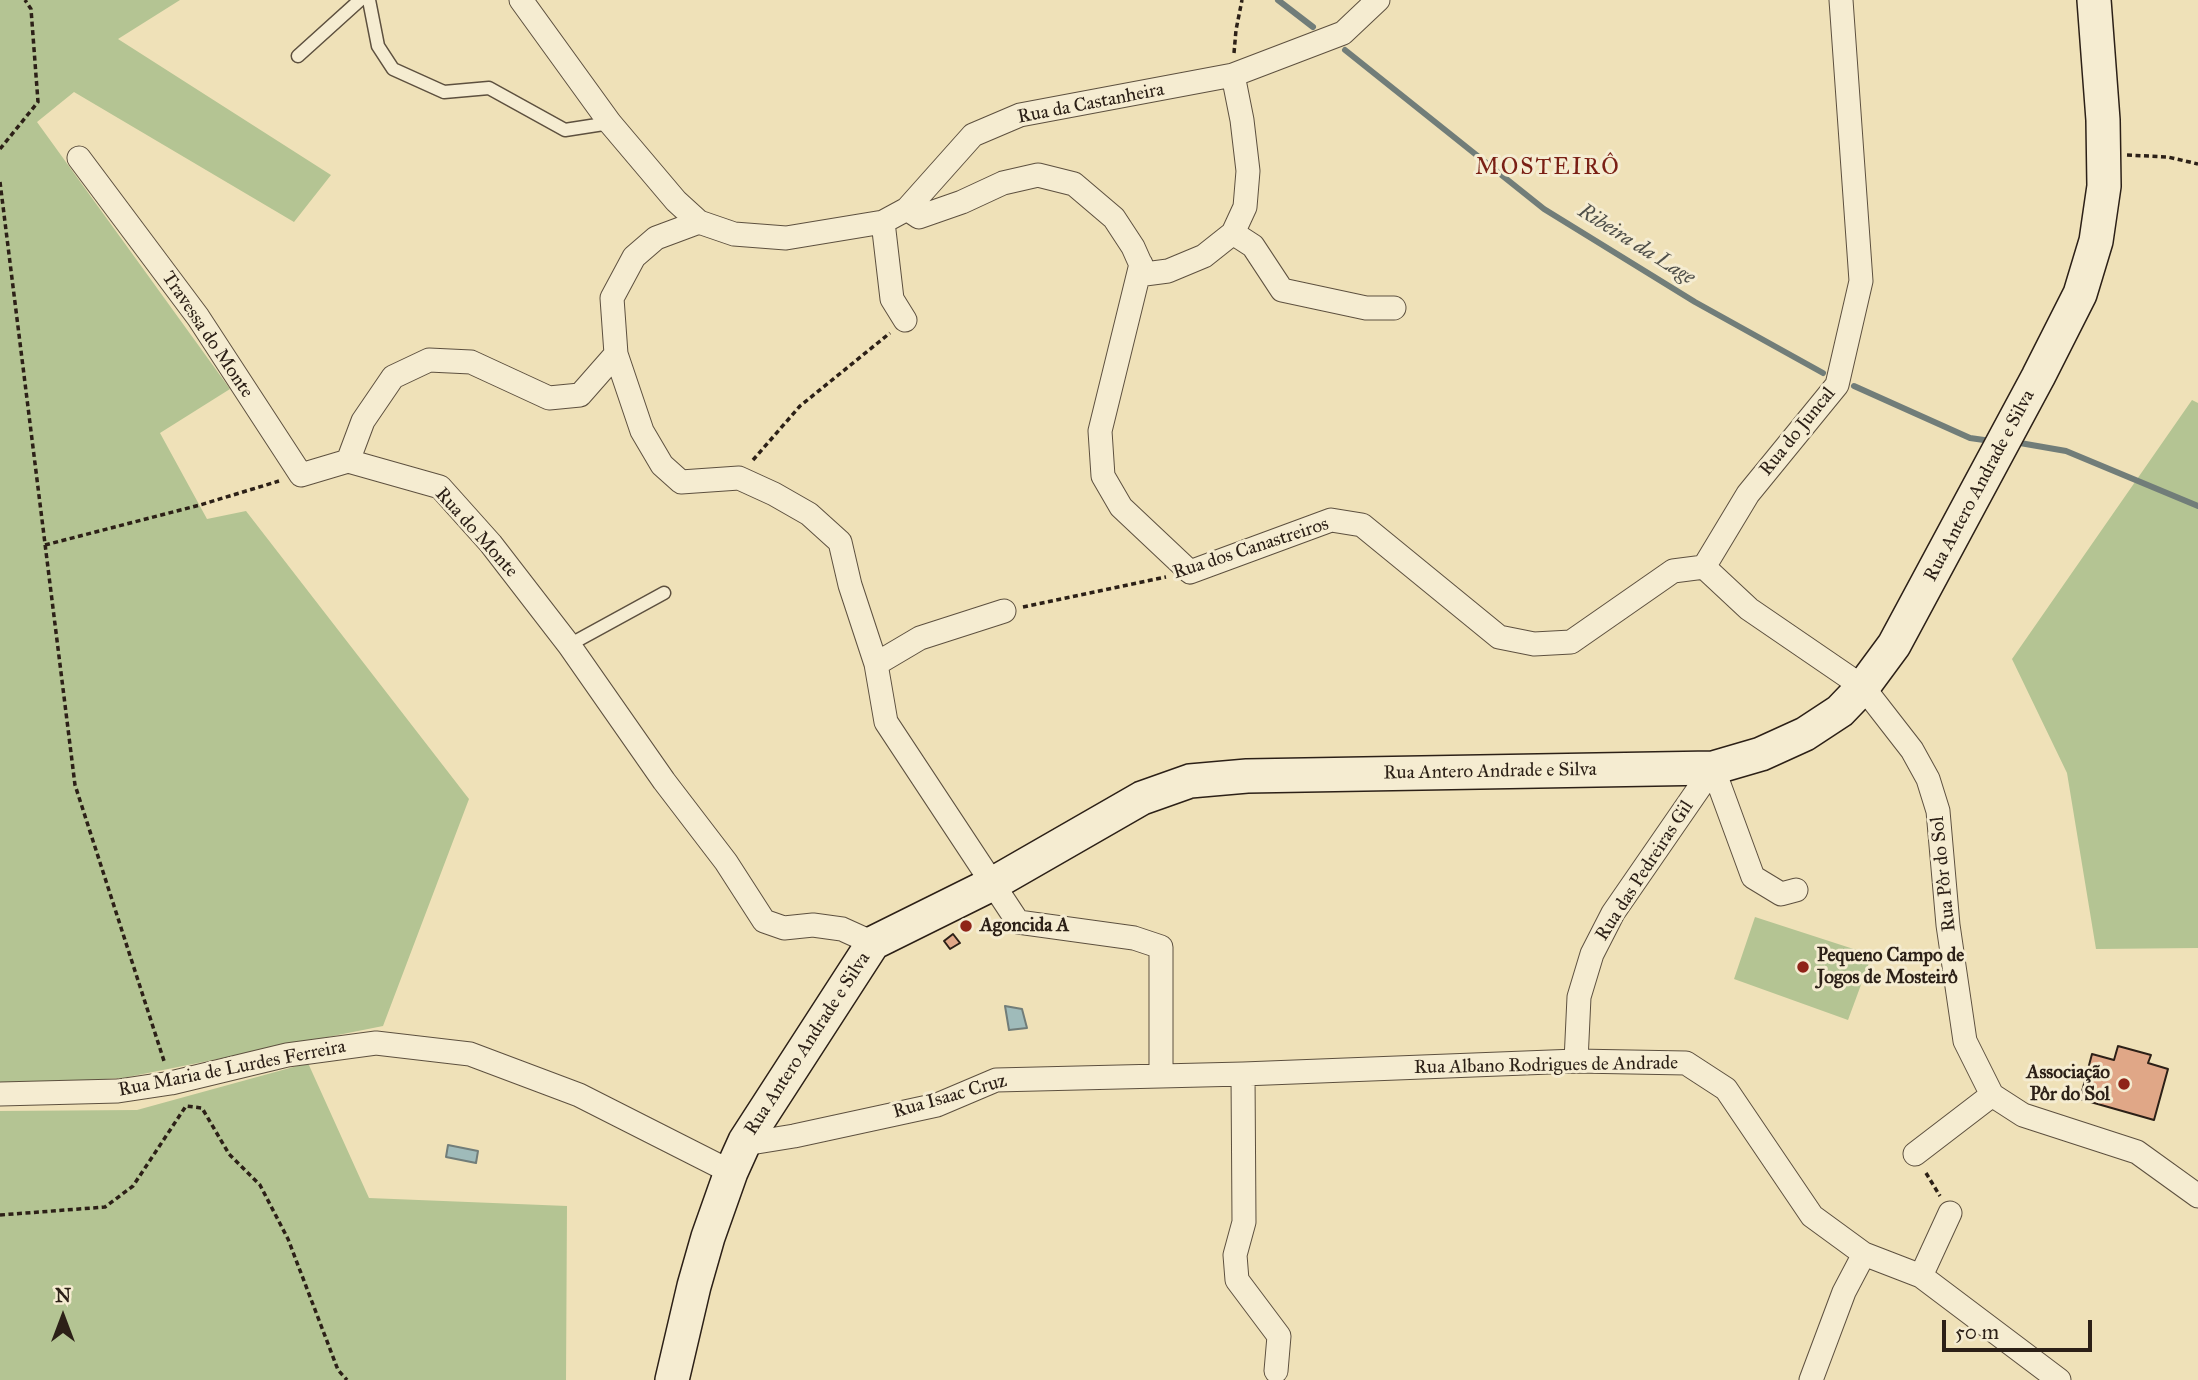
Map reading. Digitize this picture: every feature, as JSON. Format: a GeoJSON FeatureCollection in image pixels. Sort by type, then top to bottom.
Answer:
{"type":"FeatureCollection","features":[{"type":"Feature","properties":{"kind":"street"},"geometry":{"type":"LineString","coordinates":[[521,0],[611,123],[676,201],[699,222],[656,239],[635,257],[612,298],[616,354],[642,431],[662,465],[681,482],[739,478],[775,494],[809,514],[840,542],[850,585],[876,664],[886,722],[944,814],[1018,922],[1134,938],[1161,947],[1161,1074]]}},
{"type":"Feature","properties":{"kind":"street","name":"Rua da Castanheira"},"geometry":{"type":"LineString","coordinates":[[699,222],[734,234],[786,238],[883,222],[906,209],[973,135],[1020,115],[1233,75],[1343,33],[1378,0]]}},
{"type":"Feature","properties":{"kind":"street","name":"Rua do Juncal"},"geometry":{"type":"LineString","coordinates":[[1704,567],[1748,494],[1837,385],[1861,282],[1841,0]]}},
{"type":"Feature","properties":{"kind":"street","name":"Rua Antero Andrade e Silva"},"geometry":{"type":"LineString","coordinates":[[672,1380],[694,1286],[731,1172],[745,1142],[873,943],[993,883],[1142,798],[1190,781],[1247,776],[1713,768],[1761,754],[1805,733],[1840,711],[1863,687],[1894,645],[2080,294],[2096,241],[2104,186],[2094,0]]}},
{"type":"Feature","properties":{"kind":"street"},"geometry":{"type":"LineString","coordinates":[[906,209],[919,217],[962,202],[1003,183],[1038,175],[1074,184],[1114,218],[1133,247],[1145,274],[1168,271],[1204,256],[1233,233],[1245,207],[1248,171],[1233,75]]}},
{"type":"Feature","properties":{"kind":"street","name":"Travessa do Monte"},"geometry":{"type":"LineString","coordinates":[[79,159],[198,317],[301,475]]}},
{"type":"Feature","properties":{"kind":"street"},"geometry":{"type":"LineString","coordinates":[[883,222],[891,299],[905,320]]}},
{"type":"Feature","properties":{"kind":"street"},"geometry":{"type":"LineString","coordinates":[[1233,233],[1253,246],[1282,290],[1366,308],[1394,308]]}},
{"type":"Feature","properties":{"kind":"street"},"geometry":{"type":"LineString","coordinates":[[1141,264],[1100,431],[1103,476],[1121,507],[1190,572]]}},
{"type":"Feature","properties":{"kind":"street"},"geometry":{"type":"LineString","coordinates":[[301,475],[348,461],[363,421],[393,377],[429,360],[471,362],[549,398],[580,395],[616,354]]}},
{"type":"Feature","properties":{"kind":"street","name":"Rua do Monte"},"geometry":{"type":"LineString","coordinates":[[348,461],[440,487],[491,544],[569,645],[664,780],[726,862],[764,921],[784,928],[813,925],[842,929],[873,943]]}},
{"type":"Feature","properties":{"kind":"street","name":"Rua dos Canastreiros"},"geometry":{"type":"LineString","coordinates":[[1190,572],[1331,520],[1362,525],[1499,637],[1534,644],[1571,642],[1673,571],[1704,567]]}},
{"type":"Feature","properties":{"kind":"street"},"geometry":{"type":"LineString","coordinates":[[1704,567],[1749,609],[1863,687]]}},
{"type":"Feature","properties":{"kind":"street"},"geometry":{"type":"LineString","coordinates":[[876,664],[920,638],[1004,611]]}},
{"type":"Feature","properties":{"kind":"street","name":"Rua Pôr do Sol"},"geometry":{"type":"LineString","coordinates":[[1863,687],[1912,750],[1928,779],[1938,811],[1948,925],[1965,1041],[1992,1096]]}},
{"type":"Feature","properties":{"kind":"street"},"geometry":{"type":"LineString","coordinates":[[1713,768],[1754,877],[1781,894],[1796,890]]}},
{"type":"Feature","properties":{"kind":"street","name":"Rua das Pedreiras Gil"},"geometry":{"type":"LineString","coordinates":[[1576,1061],[1579,997],[1592,954],[1613,913],[1713,768]]}},
{"type":"Feature","properties":{"kind":"street","name":"Rua Maria de Lurdes Ferreira"},"geometry":{"type":"LineString","coordinates":[[0,1094],[118,1091],[171,1083],[287,1055],[376,1043],[470,1054],[579,1095],[731,1172]]}},
{"type":"Feature","properties":{"kind":"street","name":"Rua Albano Rodrigues de Andrade"},"geometry":{"type":"LineString","coordinates":[[1243,1074],[1576,1061],[1686,1062],[1726,1089],[1812,1216],[1864,1254],[1921,1276],[2059,1380]]}},
{"type":"Feature","properties":{"kind":"street"},"geometry":{"type":"LineString","coordinates":[[1243,1074],[1244,1222],[1235,1255],[1237,1280],[1279,1336],[1276,1371]]}},
{"type":"Feature","properties":{"kind":"street","name":"Rua Isaac Cruz"},"geometry":{"type":"LineString","coordinates":[[745,1142],[757,1143],[794,1136],[937,1105],[996,1080],[1243,1074]]}},
{"type":"Feature","properties":{"kind":"street"},"geometry":{"type":"LineString","coordinates":[[1915,1154],[1992,1096],[2023,1115],[2137,1152],[2198,1196]]}},
{"type":"Feature","properties":{"kind":"street"},"geometry":{"type":"LineString","coordinates":[[1921,1276],[1950,1213]]}},
{"type":"Feature","properties":{"kind":"street"},"geometry":{"type":"LineString","coordinates":[[1811,1380],[1844,1292],[1864,1254]]}},
{"type":"Feature","properties":{"kind":"lane"},"geometry":{"type":"LineString","coordinates":[[298,56],[360,0]]}},
{"type":"Feature","properties":{"kind":"lane"},"geometry":{"type":"LineString","coordinates":[[369,0],[378,46],[393,69],[444,92],[489,88],[565,130],[611,123]]}},
{"type":"Feature","properties":{"kind":"lane"},"geometry":{"type":"LineString","coordinates":[[569,645],[664,593]]}},
{"type":"Feature","properties":{"kind":"path"},"geometry":{"type":"LineString","coordinates":[[0,149],[38,102],[31,9],[24,0]]}},
{"type":"Feature","properties":{"kind":"path"},"geometry":{"type":"LineString","coordinates":[[1233,75],[1236,30],[1242,0]]}},
{"type":"Feature","properties":{"kind":"path"},"geometry":{"type":"LineString","coordinates":[[2104,155],[2168,157],[2198,164]]}},
{"type":"Feature","properties":{"kind":"path"},"geometry":{"type":"LineString","coordinates":[[0,182],[75,785],[171,1083]]}},
{"type":"Feature","properties":{"kind":"path"},"geometry":{"type":"LineString","coordinates":[[739,478],[800,406],[905,320]]}},
{"type":"Feature","properties":{"kind":"path"},"geometry":{"type":"LineString","coordinates":[[45,545],[200,505],[301,475]]}},
{"type":"Feature","properties":{"kind":"path","name":"Rua dos Canastreiros"},"geometry":{"type":"LineString","coordinates":[[1004,611],[1190,572]]}},
{"type":"Feature","properties":{"kind":"path"},"geometry":{"type":"LineString","coordinates":[[0,1215],[104,1207],[133,1186],[186,1106],[202,1108],[229,1154],[260,1185],[288,1239],[338,1370],[347,1380]]}},
{"type":"Feature","properties":{"kind":"path"},"geometry":{"type":"LineString","coordinates":[[1915,1154],[1950,1213]]}},
{"type":"Feature","properties":{"kind":"green space"},"geometry":{"type":"Polygon","coordinates":[[[0,0],[180,0],[118,39],[331,175],[294,222],[74,92],[37,122],[230,389],[160,433],[207,519],[246,511],[469,799],[383,1026],[123,1078],[0,1085],[0,0]]]}},
{"type":"Feature","properties":{"kind":"green space"},"geometry":{"type":"Polygon","coordinates":[[[2192,400],[2198,403],[2198,948],[2096,949],[2067,773],[2012,659],[2192,400]]]}},
{"type":"Feature","properties":{"kind":"green space","name":"Pequeno Campo de Jogos de Mosteirô"},"geometry":{"type":"Polygon","coordinates":[[[1755,917],[1872,955],[1848,1020],[1734,979],[1755,917]]]}},
{"type":"Feature","properties":{"kind":"green space"},"geometry":{"type":"Polygon","coordinates":[[[308,1063],[369,1198],[567,1206],[566,1380],[0,1380],[0,1111],[137,1110],[308,1063]]]}},
{"type":"Feature","properties":{"kind":"water"},"geometry":{"type":"Polygon","coordinates":[[[1005,1006],[1022,1009],[1027,1028],[1009,1030],[1005,1006]]]}},
{"type":"Feature","properties":{"kind":"water"},"geometry":{"type":"Polygon","coordinates":[[[448,1145],[478,1151],[476,1163],[446,1157],[448,1145]]]}},
{"type":"Feature","properties":{"kind":"building"},"geometry":{"type":"Polygon","coordinates":[[[953,934],[960,943],[950,949],[944,941],[953,934]]]}},
{"type":"Feature","properties":{"kind":"building","name":"Associação Pôr do Sol"},"geometry":{"type":"Polygon","coordinates":[[[2118,1046],[2151,1055],[2148,1063],[2168,1069],[2154,1120],[2080,1099],[2092,1054],[2114,1060],[2118,1046]]]}},
{"type":"Feature","properties":{"kind":"waterway","name":"Ribeira da Lage"},"geometry":{"type":"LineString","coordinates":[[1278,0],[1313,27]]}},
{"type":"Feature","properties":{"kind":"waterway","name":"Ribeira da Lage"},"geometry":{"type":"LineString","coordinates":[[1345,50],[1544,209],[1695,302],[1823,373]]}},
{"type":"Feature","properties":{"kind":"waterway","name":"Ribeira da Lage"},"geometry":{"type":"LineString","coordinates":[[1854,386],[1970,438],[1991,441]]}},
{"type":"Feature","properties":{"kind":"waterway","name":"Ribeira da Lage"},"geometry":{"type":"LineString","coordinates":[[2020,443],[2066,451],[2198,506]]}},
{"type":"Feature","properties":{"kind":"place","name":"Agoncida A"},"geometry":{"type":"Point","coordinates":[966,926]}},
{"type":"Feature","properties":{"kind":"place","name":"Pequeno Campo de Jogos de Mosteirô"},"geometry":{"type":"Point","coordinates":[1803,967]}},
{"type":"Feature","properties":{"kind":"place","name":"Associação Pôr do Sol"},"geometry":{"type":"Point","coordinates":[2124,1084]}},
{"type":"Feature","properties":{"kind":"district","name":"MOSTEIRÔ"},"geometry":{"type":"Point","coordinates":[1548,168]}}]}
